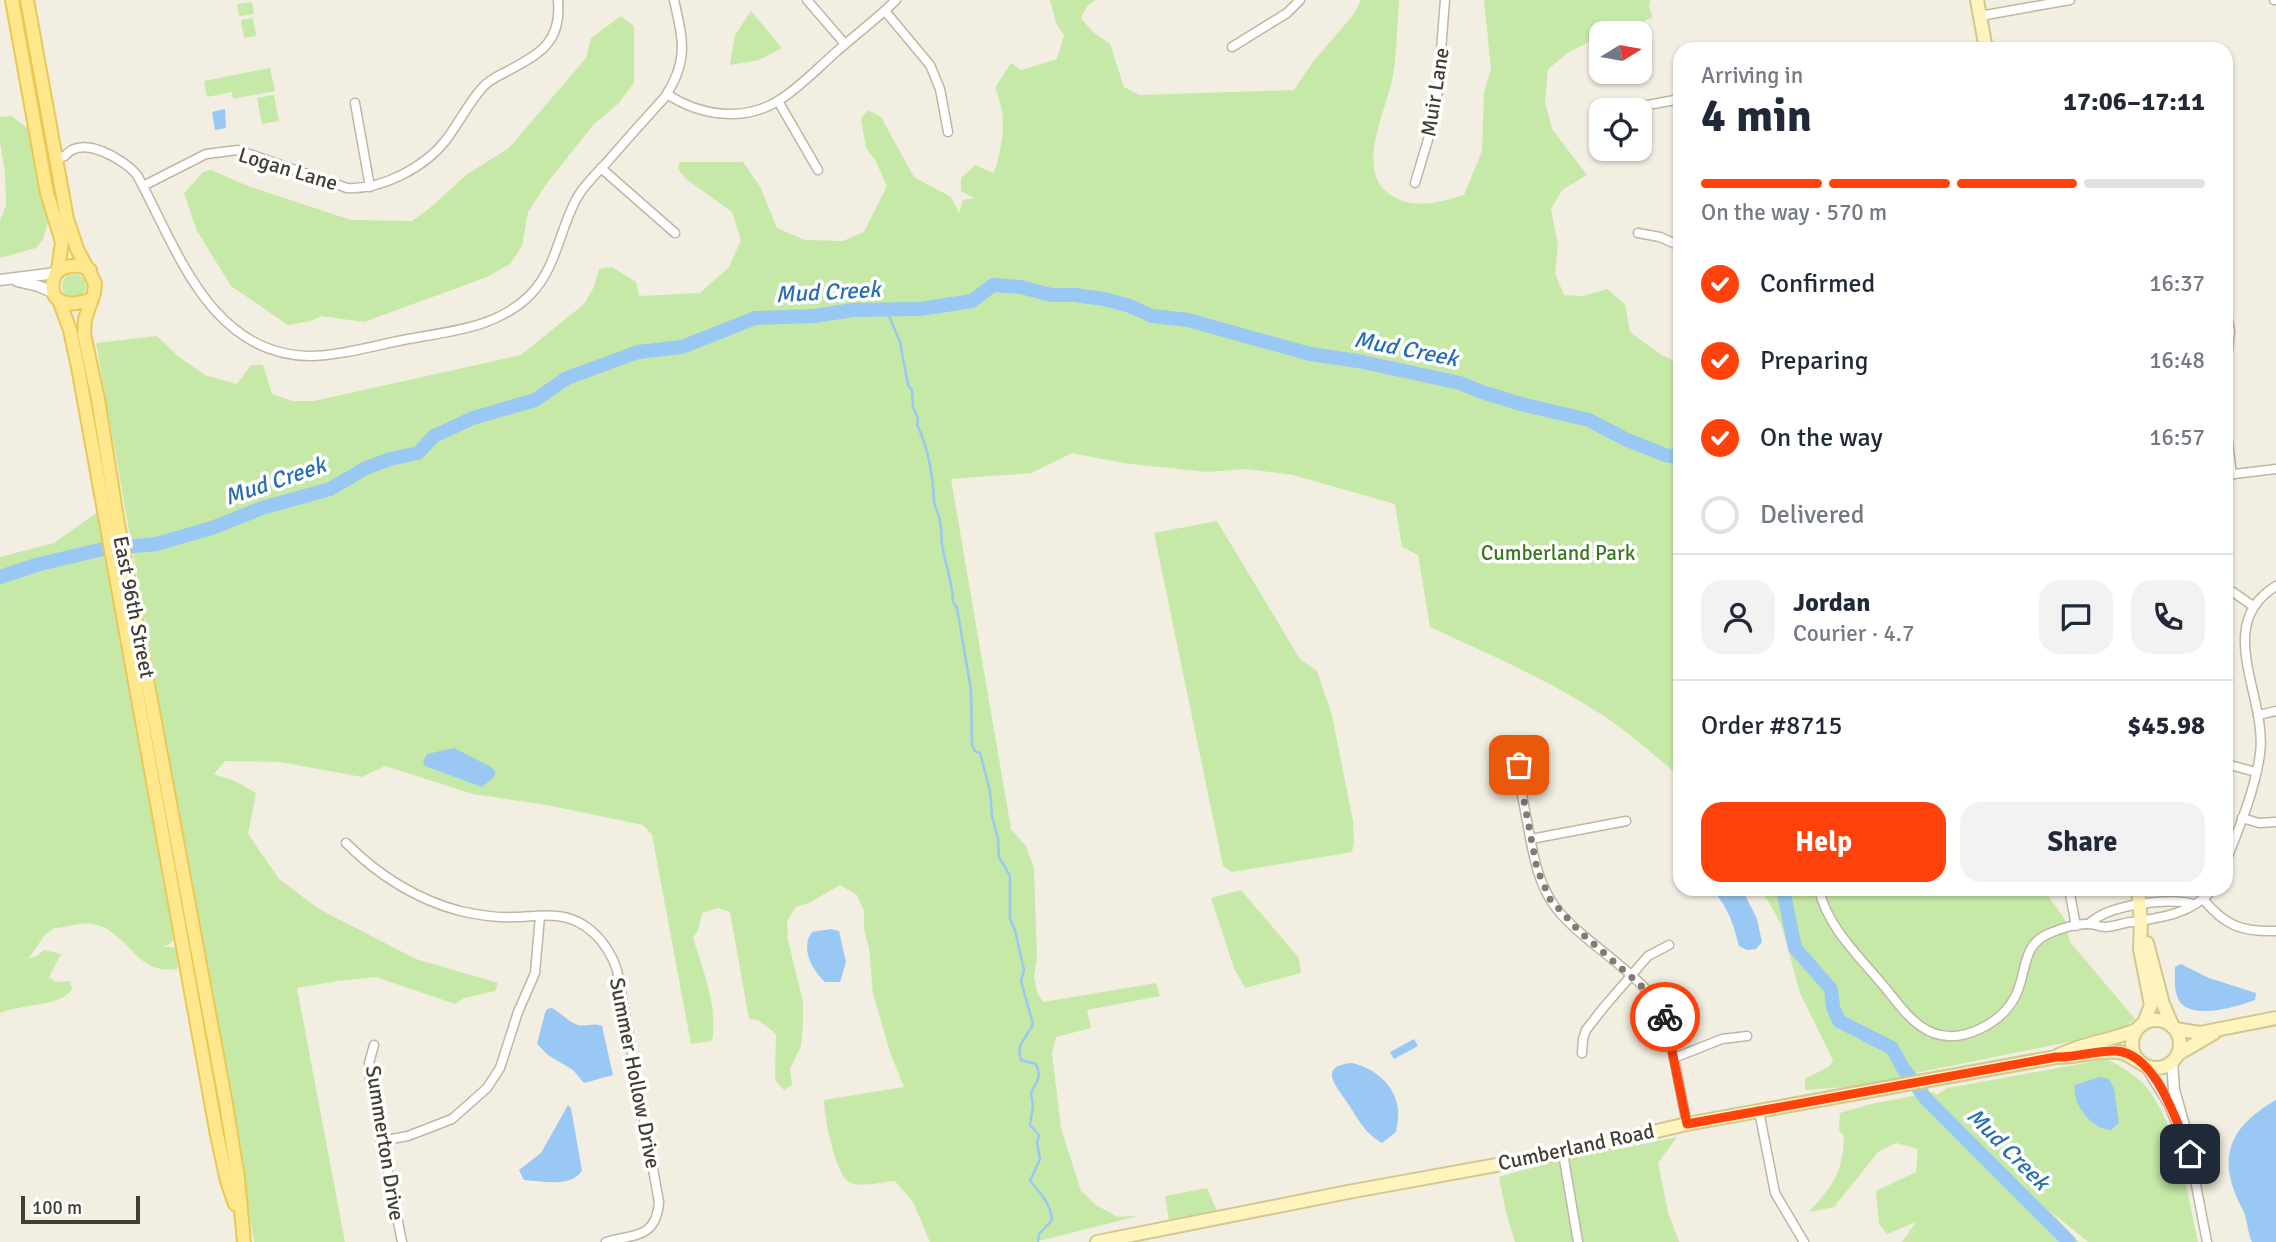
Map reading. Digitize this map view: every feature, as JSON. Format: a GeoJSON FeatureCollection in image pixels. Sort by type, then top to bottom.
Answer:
{"type":"FeatureCollection","features":[{"type":"Feature","properties":{"kind":"main road","name":"East 96th Street"},"geometry":{"type":"LineString","coordinates":[[12,0],[50,203],[62,245],[52,283],[73,342],[112,519],[228,1115],[244,1242]]}},
{"type":"Feature","properties":{"kind":"main road","name":"East 96th Street"},"geometry":{"type":"LineString","coordinates":[[27,0],[53,145],[62,155],[70,229],[96,286],[85,319],[84,334],[98,399],[112,519]]}},
{"type":"Feature","properties":{"kind":"main road"},"geometry":{"type":"LineString","coordinates":[[1977,0],[1985,42]]}},
{"type":"Feature","properties":{"kind":"main road"},"geometry":{"type":"LineString","coordinates":[[29,94],[40,121],[47,154],[62,155]]}},
{"type":"Feature","properties":{"kind":"main road"},"geometry":{"type":"LineString","coordinates":[[57,272],[80,266],[90,270]]}},
{"type":"Feature","properties":{"kind":"main road"},"geometry":{"type":"LineString","coordinates":[[56,296],[75,305],[92,299]]}},
{"type":"Feature","properties":{"kind":"main road"},"geometry":{"type":"LineString","coordinates":[[2139,896],[2140,948],[2151,1005],[2132,1043],[2135,1056],[2143,1064],[2159,1068],[2221,1029]]}},
{"type":"Feature","properties":{"kind":"main road"},"geometry":{"type":"LineString","coordinates":[[2141,922],[2163,1004],[2179,1041],[2175,1057]]}},
{"type":"Feature","properties":{"kind":"main road"},"geometry":{"type":"LineString","coordinates":[[2140,1026],[2159,1020],[2174,1028],[2195,1033],[2276,1018]]}},
{"type":"Feature","properties":{"kind":"main road","name":"Cumberland Road"},"geometry":{"type":"LineString","coordinates":[[2056,1057],[2071,1049],[2117,1038],[2140,1026]]}},
{"type":"Feature","properties":{"kind":"main road","name":"Cumberland Road"},"geometry":{"type":"LineString","coordinates":[[1097,1242],[1563,1153],[1687,1124],[2056,1057],[2072,1058],[2114,1051],[2124,1053],[2143,1064]]}},
{"type":"Feature","properties":{"kind":"street","name":"Logan Lane"},"geometry":{"type":"LineString","coordinates":[[143,187],[206,154],[238,150],[347,188],[370,187],[397,178],[445,141],[483,87],[539,53],[550,42],[557,27],[558,0]]}},
{"type":"Feature","properties":{"kind":"street"},"geometry":{"type":"LineString","coordinates":[[62,155],[85,149],[108,153],[130,167],[204,299],[236,332],[260,344],[284,353],[308,356],[474,327],[501,317],[540,285],[578,197],[667,93],[678,75],[683,55],[674,0]]}},
{"type":"Feature","properties":{"kind":"street"},"geometry":{"type":"LineString","coordinates":[[807,0],[845,44]]}},
{"type":"Feature","properties":{"kind":"street"},"geometry":{"type":"LineString","coordinates":[[667,93],[692,107],[716,114],[751,111],[778,101],[896,0]]}},
{"type":"Feature","properties":{"kind":"street"},"geometry":{"type":"LineString","coordinates":[[1231,47],[1287,13],[1300,0]]}},
{"type":"Feature","properties":{"kind":"street","name":"Muir Lane"},"geometry":{"type":"LineString","coordinates":[[1415,183],[1436,113],[1444,0]]}},
{"type":"Feature","properties":{"kind":"street"},"geometry":{"type":"LineString","coordinates":[[1980,16],[2070,0]]}},
{"type":"Feature","properties":{"kind":"street"},"geometry":{"type":"LineString","coordinates":[[885,11],[930,65],[940,89],[948,132]]}},
{"type":"Feature","properties":{"kind":"street"},"geometry":{"type":"LineString","coordinates":[[1652,104],[1673,100]]}},
{"type":"Feature","properties":{"kind":"street"},"geometry":{"type":"LineString","coordinates":[[778,101],[818,170]]}},
{"type":"Feature","properties":{"kind":"street"},"geometry":{"type":"LineString","coordinates":[[355,103],[370,187]]}},
{"type":"Feature","properties":{"kind":"street"},"geometry":{"type":"LineString","coordinates":[[601,168],[675,233]]}},
{"type":"Feature","properties":{"kind":"street"},"geometry":{"type":"LineString","coordinates":[[1638,233],[1660,237],[1673,243]]}},
{"type":"Feature","properties":{"kind":"street"},"geometry":{"type":"LineString","coordinates":[[5,280],[57,272]]}},
{"type":"Feature","properties":{"kind":"street"},"geometry":{"type":"LineString","coordinates":[[5,280],[38,286],[56,296]]}},
{"type":"Feature","properties":{"kind":"street"},"geometry":{"type":"LineString","coordinates":[[2233,474],[2276,469]]}},
{"type":"Feature","properties":{"kind":"street"},"geometry":{"type":"LineString","coordinates":[[2233,843],[2260,752],[2258,715],[2244,646],[2246,624],[2253,606],[2276,586]]}},
{"type":"Feature","properties":{"kind":"street"},"geometry":{"type":"LineString","coordinates":[[2233,592],[2253,606]]}},
{"type":"Feature","properties":{"kind":"street"},"geometry":{"type":"LineString","coordinates":[[2258,715],[2276,711]]}},
{"type":"Feature","properties":{"kind":"street"},"geometry":{"type":"LineString","coordinates":[[1522,747],[1519,768],[1537,869],[1544,888],[1556,908],[1662,1007],[1687,1124]]}},
{"type":"Feature","properties":{"kind":"street"},"geometry":{"type":"LineString","coordinates":[[2233,766],[2256,772]]}},
{"type":"Feature","properties":{"kind":"street"},"geometry":{"type":"LineString","coordinates":[[2242,818],[2259,823],[2276,822]]}},
{"type":"Feature","properties":{"kind":"street"},"geometry":{"type":"LineString","coordinates":[[1531,839],[1626,821]]}},
{"type":"Feature","properties":{"kind":"street"},"geometry":{"type":"LineString","coordinates":[[346,843],[380,873],[435,904],[485,916],[540,916],[533,981],[500,1068],[488,1088],[452,1119],[408,1136],[382,1141]]}},
{"type":"Feature","properties":{"kind":"street"},"geometry":{"type":"LineString","coordinates":[[1821,896],[1834,923],[1899,1004],[1918,1024],[1939,1034],[1952,1035],[1977,1030],[1999,1017],[2015,998],[2033,944],[2048,934],[2076,926],[2089,924],[2106,927],[2177,914],[2206,896]]}},
{"type":"Feature","properties":{"kind":"street"},"geometry":{"type":"LineString","coordinates":[[2070,896],[2076,926]]}},
{"type":"Feature","properties":{"kind":"street"},"geometry":{"type":"LineString","coordinates":[[2203,899],[2219,916],[2242,930],[2276,931]]}},
{"type":"Feature","properties":{"kind":"street"},"geometry":{"type":"LineString","coordinates":[[2089,924],[2096,916],[2140,903],[2193,904]]}},
{"type":"Feature","properties":{"kind":"street","name":"Summer Hollow Drive"},"geometry":{"type":"LineString","coordinates":[[540,916],[564,917],[591,930],[610,953],[617,970],[659,1202],[656,1219],[644,1233],[606,1242]]}},
{"type":"Feature","properties":{"kind":"street"},"geometry":{"type":"LineString","coordinates":[[1582,1053],[1586,1030],[1630,975],[1654,951],[1669,945]]}},
{"type":"Feature","properties":{"kind":"street"},"geometry":{"type":"LineString","coordinates":[[1674,1058],[1728,1037],[1747,1036]]}},
{"type":"Feature","properties":{"kind":"street","name":"Summerton Drive"},"geometry":{"type":"LineString","coordinates":[[374,1045],[369,1072],[401,1242]]}},
{"type":"Feature","properties":{"kind":"street"},"geometry":{"type":"LineString","coordinates":[[2175,1057],[2172,1076],[2187,1132],[2207,1242]]}},
{"type":"Feature","properties":{"kind":"street"},"geometry":{"type":"LineString","coordinates":[[2143,1064],[2169,1103],[2190,1154]]}},
{"type":"Feature","properties":{"kind":"street"},"geometry":{"type":"LineString","coordinates":[[1759,1111],[1774,1193],[1804,1242]]}},
{"type":"Feature","properties":{"kind":"street"},"geometry":{"type":"LineString","coordinates":[[1563,1153],[1578,1242]]}},
{"type":"Feature","properties":{"kind":"green space","name":"Cumberland Park"},"geometry":{"type":"Polygon","coordinates":[[[1050,0],[1095,0],[1087,6],[1081,18],[1093,32],[1110,44],[1124,87],[1139,95],[1294,90],[1312,63],[1354,14],[1361,0],[1399,0],[1393,76],[1379,125],[1373,160],[1376,175],[1383,188],[1396,198],[1421,204],[1464,195],[1482,151],[1484,93],[1491,68],[1484,0],[1650,0],[1649,7],[1653,17],[1645,21],[1589,21],[1589,42],[1569,52],[1548,69],[1545,102],[1552,129],[1587,175],[1562,190],[1551,209],[1558,245],[1555,273],[1564,295],[1584,296],[1607,289],[1625,304],[1630,332],[1673,360],[1673,772],[1628,733],[1575,698],[1430,627],[1418,555],[1402,547],[1395,504],[1293,475],[1246,469],[1207,472],[1123,463],[1072,453],[1031,473],[951,479],[1011,829],[1026,846],[1034,868],[1037,959],[1034,976],[1037,992],[1043,1002],[1156,983],[1160,996],[1087,1010],[1091,1028],[1056,1037],[1052,1054],[1061,1128],[1081,1191],[1096,1205],[1118,1217],[1138,1216],[1035,1242],[930,1242],[913,1202],[895,1181],[861,1185],[851,1183],[845,1178],[835,1158],[824,1100],[904,1087],[890,1052],[873,993],[864,911],[857,895],[840,885],[809,903],[796,907],[787,921],[788,940],[803,1002],[803,1024],[801,1046],[790,1069],[792,1085],[784,1090],[775,1080],[776,1034],[758,1020],[749,1019],[730,912],[718,908],[702,913],[693,938],[711,1002],[712,1041],[691,1044],[652,835],[643,825],[547,805],[473,794],[385,766],[362,777],[280,762],[225,761],[214,774],[235,781],[256,793],[248,834],[279,879],[319,909],[416,959],[498,983],[495,991],[464,998],[455,1004],[376,977],[297,988],[345,1242],[254,1242],[96,343],[157,336],[179,357],[205,375],[237,384],[251,365],[263,365],[272,394],[292,401],[314,401],[521,355],[584,304],[594,287],[599,269],[612,267],[636,282],[639,296],[700,293],[729,267],[741,240],[732,212],[686,179],[678,169],[680,162],[743,162],[761,188],[777,228],[805,240],[843,241],[864,232],[887,186],[866,148],[861,119],[868,110],[881,117],[914,177],[951,197],[959,213],[963,200],[974,198],[961,191],[961,178],[975,165],[994,173],[1002,141],[1003,120],[995,88],[1011,63],[1021,70],[1057,59],[1064,35],[1056,23],[1050,0]]]}},
{"type":"Feature","properties":{"kind":"green space"},"geometry":{"type":"Polygon","coordinates":[[[252,2],[254,14],[239,16],[237,4],[252,2]]]}},
{"type":"Feature","properties":{"kind":"green space"},"geometry":{"type":"Polygon","coordinates":[[[751,11],[782,48],[759,60],[730,65],[735,35],[751,11]]]}},
{"type":"Feature","properties":{"kind":"green space"},"geometry":{"type":"Polygon","coordinates":[[[621,16],[634,26],[634,83],[618,104],[594,124],[547,183],[528,212],[522,246],[510,264],[487,277],[364,322],[321,316],[311,321],[288,325],[231,286],[197,231],[184,193],[203,172],[211,170],[248,186],[351,220],[412,221],[466,175],[509,148],[586,58],[591,38],[621,16]]]}},
{"type":"Feature","properties":{"kind":"green space"},"geometry":{"type":"Polygon","coordinates":[[[253,18],[256,36],[244,38],[241,20],[253,18]]]}},
{"type":"Feature","properties":{"kind":"green space"},"geometry":{"type":"Polygon","coordinates":[[[270,68],[275,91],[233,99],[232,92],[207,97],[204,81],[270,68]]]}},
{"type":"Feature","properties":{"kind":"green space"},"geometry":{"type":"Polygon","coordinates":[[[274,95],[279,121],[262,124],[257,98],[274,95]]]}},
{"type":"Feature","properties":{"kind":"green space"},"geometry":{"type":"Polygon","coordinates":[[[11,116],[29,129],[48,223],[43,239],[36,248],[0,258],[0,221],[6,205],[0,117],[11,116]]]}},
{"type":"Feature","properties":{"kind":"green space"},"geometry":{"type":"Polygon","coordinates":[[[74,274],[83,277],[86,286],[83,295],[74,298],[65,295],[62,286],[65,277],[74,274]]]}},
{"type":"Feature","properties":{"kind":"green space"},"geometry":{"type":"Polygon","coordinates":[[[99,511],[175,939],[168,945],[161,946],[176,948],[177,969],[151,966],[114,934],[92,924],[54,928],[44,936],[28,959],[44,950],[61,954],[49,977],[56,982],[70,981],[72,989],[67,995],[50,1002],[0,1013],[0,557],[54,543],[99,511]]]}},
{"type":"Feature","properties":{"kind":"green space"},"geometry":{"type":"Polygon","coordinates":[[[1217,521],[1300,659],[1317,671],[1332,715],[1353,821],[1352,852],[1232,872],[1223,866],[1154,533],[1217,521]]]}},
{"type":"Feature","properties":{"kind":"green space"},"geometry":{"type":"Polygon","coordinates":[[[1241,890],[1299,958],[1301,973],[1245,988],[1234,968],[1211,898],[1241,890]]]}},
{"type":"Feature","properties":{"kind":"green space"},"geometry":{"type":"Polygon","coordinates":[[[1765,896],[2048,896],[2064,918],[2070,942],[2135,1019],[2118,1032],[1906,1075],[1907,1078],[1861,1086],[1805,1090],[1805,1079],[1830,1066],[1833,1060],[1800,993],[1781,924],[1765,896]]]}},
{"type":"Feature","properties":{"kind":"green space"},"geometry":{"type":"Polygon","coordinates":[[[2107,1059],[2142,1082],[2169,1127],[2181,1164],[2198,1242],[2088,1242],[2049,1210],[2079,1242],[1902,1242],[1916,1222],[1887,1234],[1879,1224],[1876,1191],[1916,1172],[1918,1149],[1896,1143],[1878,1152],[1834,1207],[1809,1212],[1830,1186],[1839,1169],[1844,1136],[1839,1130],[1840,1113],[1933,1092],[1936,1095],[1948,1088],[2107,1059]]]}},
{"type":"Feature","properties":{"kind":"green space"},"geometry":{"type":"Polygon","coordinates":[[[1677,1137],[1658,1163],[1668,1212],[1679,1242],[1515,1242],[1499,1177],[1677,1137]]]}},
{"type":"Feature","properties":{"kind":"green space"},"geometry":{"type":"Polygon","coordinates":[[[1207,1188],[1217,1211],[1169,1221],[1165,1196],[1207,1188]]]}},
{"type":"Feature","properties":{"kind":"water"},"geometry":{"type":"Polygon","coordinates":[[[225,109],[226,128],[215,130],[212,112],[225,109]]]}},
{"type":"Feature","properties":{"kind":"water"},"geometry":{"type":"Polygon","coordinates":[[[454,748],[491,767],[495,771],[494,777],[482,787],[425,766],[423,762],[427,754],[454,748]]]}},
{"type":"Feature","properties":{"kind":"water"},"geometry":{"type":"Polygon","coordinates":[[[1717,896],[1746,896],[1757,919],[1762,942],[1756,949],[1747,950],[1739,946],[1722,902],[1717,896]]]}},
{"type":"Feature","properties":{"kind":"water"},"geometry":{"type":"Polygon","coordinates":[[[831,929],[839,931],[846,962],[840,982],[825,982],[812,965],[807,952],[812,932],[831,929]]]}},
{"type":"Feature","properties":{"kind":"water"},"geometry":{"type":"Polygon","coordinates":[[[2181,964],[2209,978],[2256,993],[2255,1000],[2212,1011],[2190,1009],[2182,1004],[2176,993],[2175,967],[2181,964]]]}},
{"type":"Feature","properties":{"kind":"water"},"geometry":{"type":"Polygon","coordinates":[[[552,1008],[578,1025],[602,1026],[613,1075],[584,1083],[573,1070],[548,1055],[537,1044],[545,1013],[552,1008]]]}},
{"type":"Feature","properties":{"kind":"water"},"geometry":{"type":"Polygon","coordinates":[[[1414,1039],[1418,1046],[1394,1059],[1390,1052],[1414,1039]]]}},
{"type":"Feature","properties":{"kind":"water"},"geometry":{"type":"Polygon","coordinates":[[[1352,1063],[1382,1078],[1396,1100],[1396,1132],[1382,1143],[1363,1127],[1333,1079],[1332,1073],[1335,1069],[1352,1063]]]}},
{"type":"Feature","properties":{"kind":"water"},"geometry":{"type":"Polygon","coordinates":[[[2099,1077],[2109,1079],[2114,1088],[2119,1123],[2111,1130],[2090,1121],[2076,1100],[2075,1085],[2099,1077]]]}},
{"type":"Feature","properties":{"kind":"water"},"geometry":{"type":"Polygon","coordinates":[[[2276,1100],[2276,1242],[2252,1242],[2245,1214],[2230,1176],[2231,1147],[2246,1122],[2276,1100]]]}},
{"type":"Feature","properties":{"kind":"water"},"geometry":{"type":"Polygon","coordinates":[[[568,1105],[571,1108],[582,1171],[563,1182],[524,1180],[519,1170],[541,1153],[568,1105]]]}},
{"type":"Feature","properties":{"kind":"waterway","name":"Mud Creek"},"geometry":{"type":"LineString","coordinates":[[0,577],[36,565],[103,549],[156,544],[212,528],[262,508],[330,489],[366,468],[418,453],[434,436],[473,418],[535,400],[567,378],[638,352],[682,347],[755,318],[814,316],[853,310],[920,309],[972,301],[993,285],[1021,287],[1051,295],[1104,299],[1152,316],[1188,320],[1310,354],[1358,361],[1460,383],[1521,404],[1589,420],[1625,439],[1673,456]]}},
{"type":"Feature","properties":{"kind":"waterway"},"geometry":{"type":"LineString","coordinates":[[887,311],[900,342],[908,385],[912,390],[913,407],[918,418],[917,425],[929,462],[943,551],[953,602],[957,608],[971,690],[972,745],[975,751],[980,753],[990,791],[999,857],[1010,876],[1010,919],[1024,970],[1021,981],[1033,1024],[1021,1045],[1020,1054],[1021,1060],[1036,1064],[1039,1073],[1031,1093],[1033,1106],[1030,1125],[1039,1135],[1037,1143],[1040,1159],[1030,1181],[1047,1204],[1052,1220],[1039,1234],[1038,1242]]}},
{"type":"Feature","properties":{"kind":"waterway","name":"Mud Creek"},"geometry":{"type":"LineString","coordinates":[[1784,896],[1795,948],[1831,989],[1833,1007],[1839,1021],[1892,1048],[1927,1100],[2069,1242]]}},
{"type":"Feature","properties":{"kind":"way so far"},"geometry":{"type":"LineString","coordinates":[[1519,765],[1537,869],[1550,899],[1579,931],[1654,997],[1662,1007],[1665,1017]]}},
{"type":"Feature","properties":{"kind":"route"},"geometry":{"type":"LineString","coordinates":[[1665,1017],[1687,1124],[2056,1057],[2072,1058],[2114,1051],[2124,1053],[2146,1066],[2169,1103],[2190,1154]]}}]}
